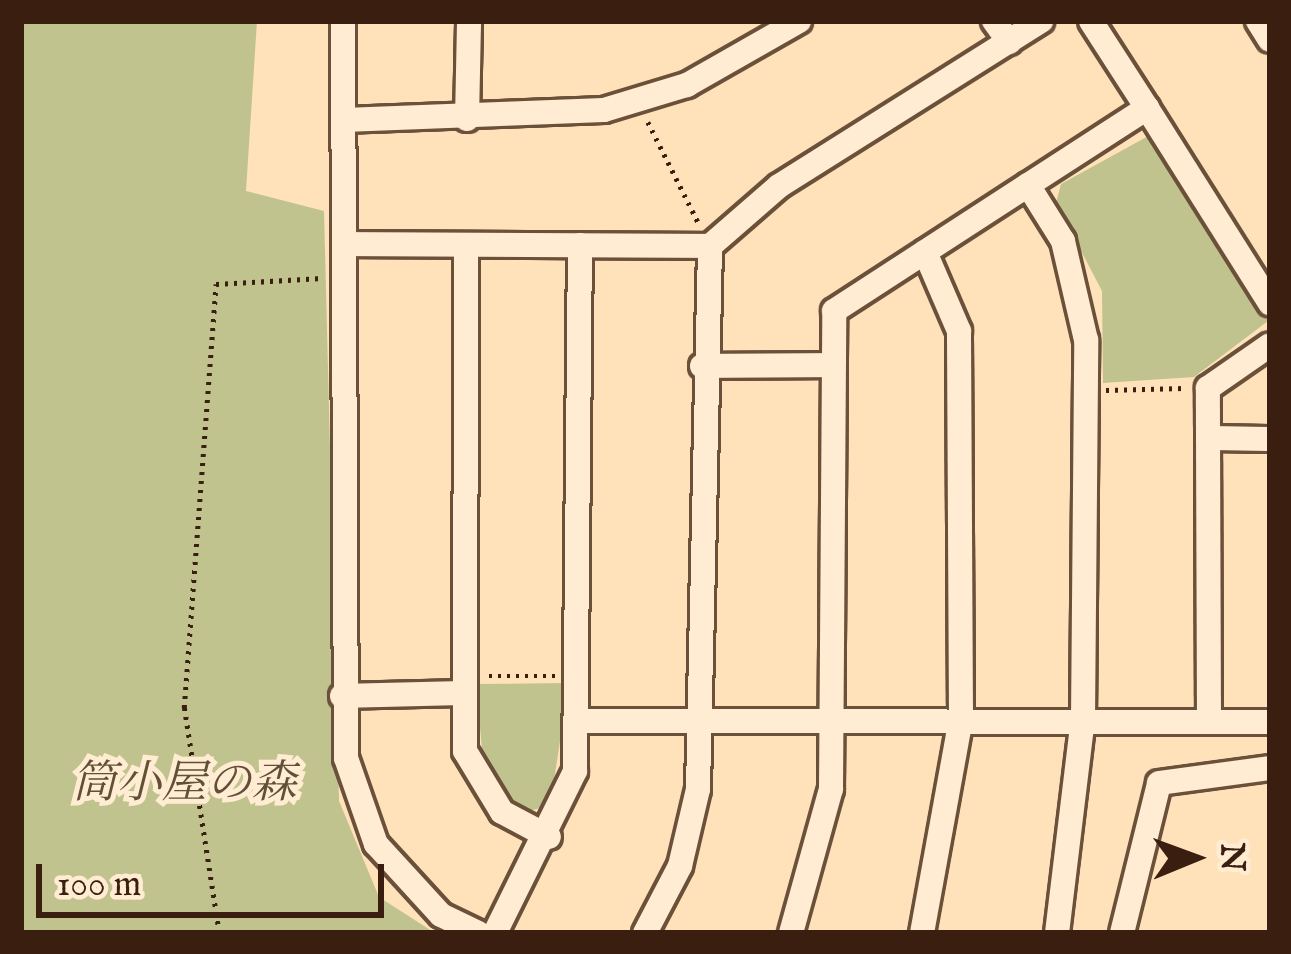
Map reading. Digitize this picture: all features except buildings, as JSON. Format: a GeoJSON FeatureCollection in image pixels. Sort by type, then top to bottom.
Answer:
{"type":"FeatureCollection","features":[{"type":"Feature","properties":{"kind":"street"},"geometry":{"type":"LineString","coordinates":[[343,21],[342,696],[356,802],[376,844],[441,915],[478,933]]}},
{"type":"Feature","properties":{"kind":"street"},"geometry":{"type":"LineString","coordinates":[[467,119],[469,21]]}},
{"type":"Feature","properties":{"kind":"street"},"geometry":{"type":"LineString","coordinates":[[344,120],[467,119],[638,101],[799,21]]}},
{"type":"Feature","properties":{"kind":"street"},"geometry":{"type":"LineString","coordinates":[[345,244],[710,246],[779,186],[1001,31],[1041,21]]}},
{"type":"Feature","properties":{"kind":"street"},"geometry":{"type":"LineString","coordinates":[[1091,21],[1270,303]]}},
{"type":"Feature","properties":{"kind":"street"},"geometry":{"type":"LineString","coordinates":[[1258,21],[1270,40]]}},
{"type":"Feature","properties":{"kind":"street"},"geometry":{"type":"LineString","coordinates":[[791,933],[826,831],[834,719],[834,310],[1147,108]]}},
{"type":"Feature","properties":{"kind":"street"},"geometry":{"type":"LineString","coordinates":[[1028,185],[1074,269],[1083,390],[1083,719],[1057,933]]}},
{"type":"Feature","properties":{"kind":"street"},"geometry":{"type":"LineString","coordinates":[[466,245],[465,751],[484,792],[549,837]]}},
{"type":"Feature","properties":{"kind":"street"},"geometry":{"type":"LineString","coordinates":[[495,933],[568,804],[581,721],[580,245]]}},
{"type":"Feature","properties":{"kind":"street"},"geometry":{"type":"LineString","coordinates":[[645,933],[680,866],[702,721],[702,365],[710,246]]}},
{"type":"Feature","properties":{"kind":"street"},"geometry":{"type":"LineString","coordinates":[[922,933],[961,718],[958,332],[925,252]]}},
{"type":"Feature","properties":{"kind":"street"},"geometry":{"type":"LineString","coordinates":[[1209,720],[1208,388],[1270,344]]}},
{"type":"Feature","properties":{"kind":"street"},"geometry":{"type":"LineString","coordinates":[[702,365],[833,365]]}},
{"type":"Feature","properties":{"kind":"street"},"geometry":{"type":"LineString","coordinates":[[1210,438],[1270,439]]}},
{"type":"Feature","properties":{"kind":"street"},"geometry":{"type":"LineString","coordinates":[[342,696],[462,684]]}},
{"type":"Feature","properties":{"kind":"street"},"geometry":{"type":"LineString","coordinates":[[581,721],[1270,722]]}},
{"type":"Feature","properties":{"kind":"street"},"geometry":{"type":"LineString","coordinates":[[1122,933],[1159,783],[1270,768]]}},
{"type":"Feature","properties":{"kind":"path"},"geometry":{"type":"LineString","coordinates":[[638,101],[710,246]]}},
{"type":"Feature","properties":{"kind":"path"},"geometry":{"type":"LineString","coordinates":[[219,933],[184,708],[216,284],[346,277]]}},
{"type":"Feature","properties":{"kind":"path"},"geometry":{"type":"LineString","coordinates":[[1083,390],[1208,388]]}},
{"type":"Feature","properties":{"kind":"path"},"geometry":{"type":"LineString","coordinates":[[462,684],[579,676]]}},
{"type":"Feature","properties":{"kind":"green space","name":"筒小屋の森"},"geometry":{"type":"Polygon","coordinates":[[[21,21],[257,21],[246,191],[324,211],[339,801],[379,897],[435,933],[21,933],[21,21]]]}},
{"type":"Feature","properties":{"kind":"green space"},"geometry":{"type":"Polygon","coordinates":[[[1152,134],[1268,321],[1194,377],[1103,383],[1102,291],[1056,203],[1061,184],[1152,134]]]}},
{"type":"Feature","properties":{"kind":"green space"},"geometry":{"type":"Polygon","coordinates":[[[569,683],[550,806],[528,811],[505,797],[482,749],[476,684],[569,683]]]}}]}
